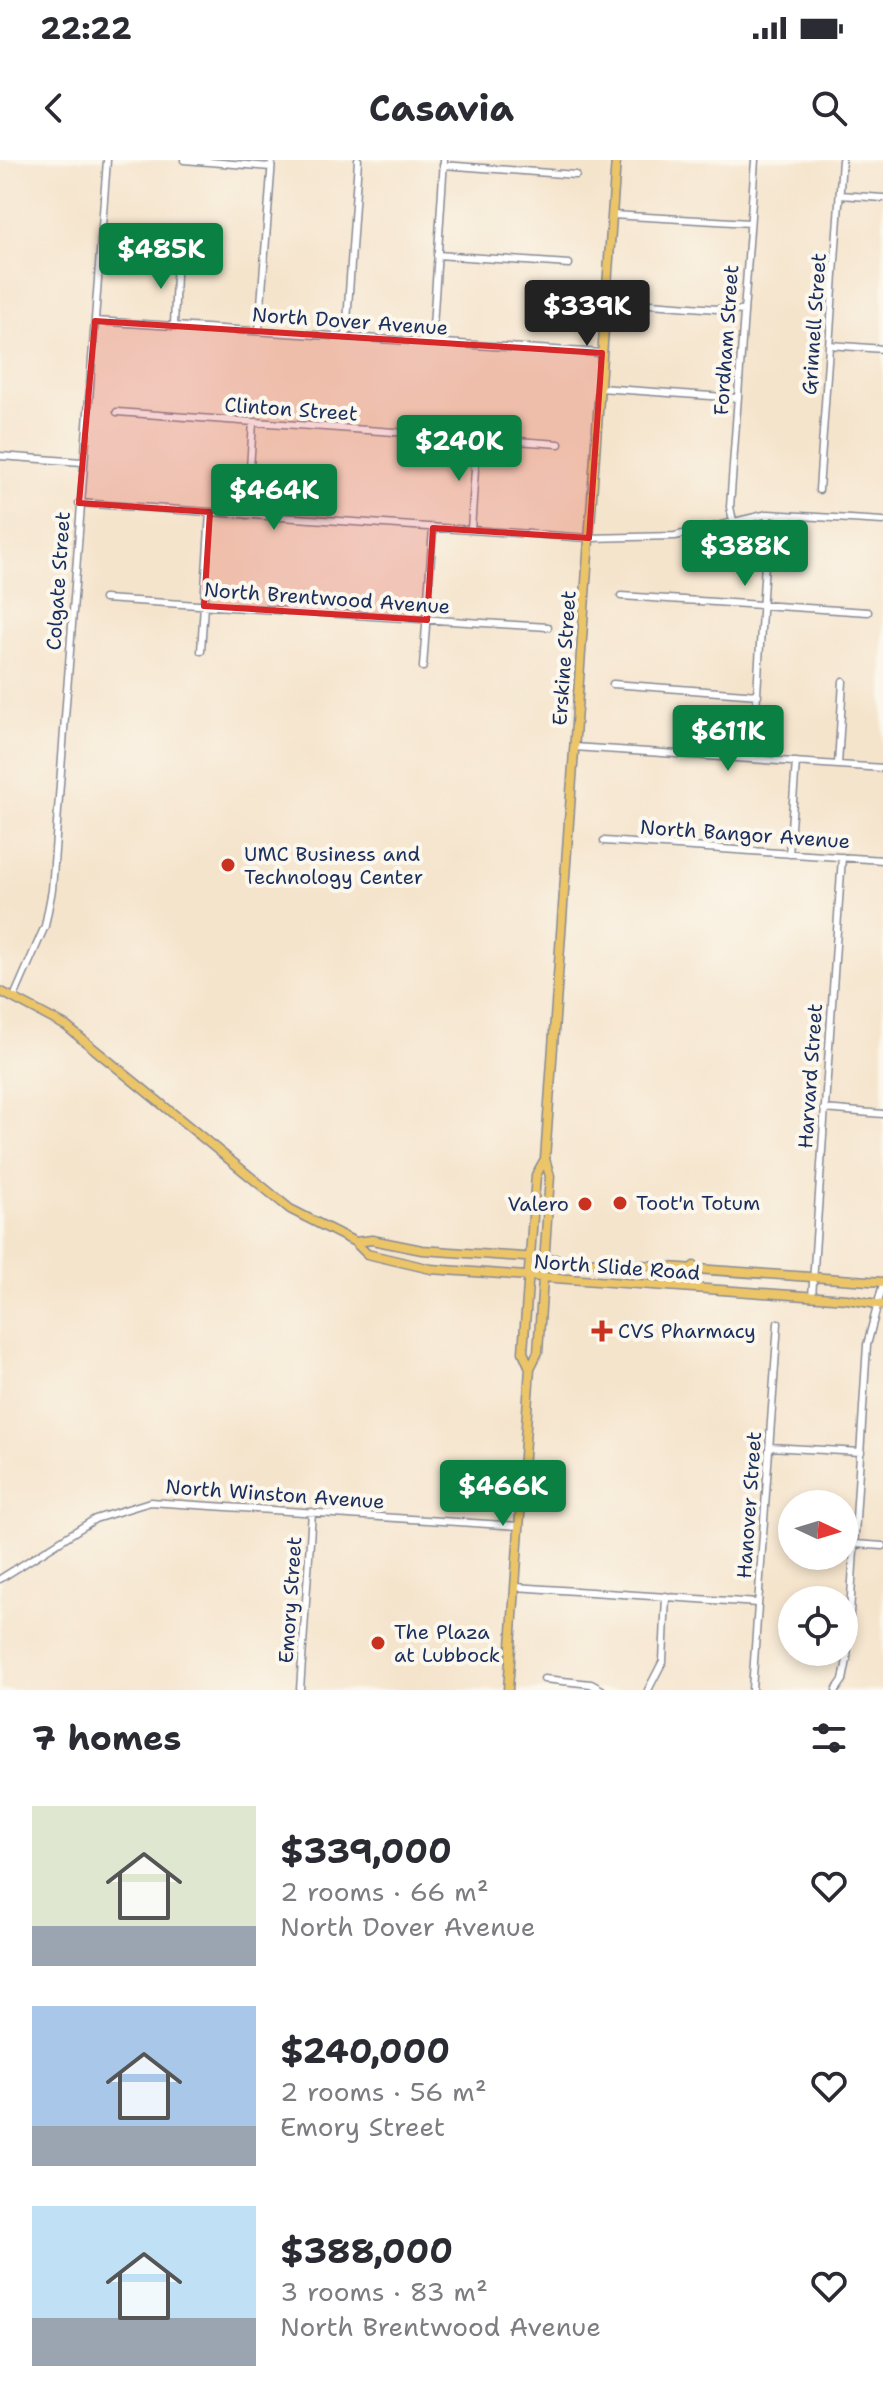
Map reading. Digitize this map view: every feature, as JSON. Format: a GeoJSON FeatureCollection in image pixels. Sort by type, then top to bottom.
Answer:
{"type":"FeatureCollection","features":[{"type":"Feature","properties":{"kind":"main road","name":"Erskine Street"},"geometry":{"type":"LineString","coordinates":[[508,1690],[530,1368],[538,1352],[545,1257],[550,1176],[545,1159],[616,160]]}},
{"type":"Feature","properties":{"kind":"main road","name":"North Slide Road"},"geometry":{"type":"LineString","coordinates":[[0,991],[66,1026],[290,1209],[355,1242],[367,1254],[416,1267],[880,1304]]}},
{"type":"Feature","properties":{"kind":"main road","name":"Erskine Street"},"geometry":{"type":"LineString","coordinates":[[530,1368],[523,1352],[536,1175],[545,1159]]}},
{"type":"Feature","properties":{"kind":"main road","name":"North Slide Road"},"geometry":{"type":"LineString","coordinates":[[355,1242],[372,1240],[422,1250],[694,1266],[883,1283]]}},
{"type":"Feature","properties":{"kind":"main road"},"geometry":{"type":"LineString","coordinates":[[693,1288],[694,1266]]}},
{"type":"Feature","properties":{"kind":"street","name":"Colgate Street"},"geometry":{"type":"LineString","coordinates":[[14,997],[45,926],[52,890],[107,160]]}},
{"type":"Feature","properties":{"kind":"street"},"geometry":{"type":"LineString","coordinates":[[184,160],[271,163],[259,331]]}},
{"type":"Feature","properties":{"kind":"street"},"geometry":{"type":"LineString","coordinates":[[346,337],[358,160]]}},
{"type":"Feature","properties":{"kind":"street","name":"Fordham Street"},"geometry":{"type":"LineString","coordinates":[[733,521],[730,507],[755,160]]}},
{"type":"Feature","properties":{"kind":"street","name":"Grinnell Street"},"geometry":{"type":"LineString","coordinates":[[819,490],[842,160]]}},
{"type":"Feature","properties":{"kind":"street"},"geometry":{"type":"LineString","coordinates":[[432,342],[444,162],[576,175]]}},
{"type":"Feature","properties":{"kind":"street"},"geometry":{"type":"LineString","coordinates":[[840,195],[883,198]]}},
{"type":"Feature","properties":{"kind":"street"},"geometry":{"type":"LineString","coordinates":[[612,215],[750,223]]}},
{"type":"Feature","properties":{"kind":"street"},"geometry":{"type":"LineString","coordinates":[[131,241],[173,245],[179,256],[174,326]]}},
{"type":"Feature","properties":{"kind":"street"},"geometry":{"type":"LineString","coordinates":[[437,255],[569,264]]}},
{"type":"Feature","properties":{"kind":"street"},"geometry":{"type":"LineString","coordinates":[[637,303],[744,311]]}},
{"type":"Feature","properties":{"kind":"street","name":"North Dover Avenue"},"geometry":{"type":"LineString","coordinates":[[95,321],[602,353]]}},
{"type":"Feature","properties":{"kind":"street"},"geometry":{"type":"LineString","coordinates":[[829,345],[883,349]]}},
{"type":"Feature","properties":{"kind":"street"},"geometry":{"type":"LineString","coordinates":[[600,388],[738,398]]}},
{"type":"Feature","properties":{"kind":"street","name":"Clinton Street"},"geometry":{"type":"LineString","coordinates":[[117,412],[559,444]]}},
{"type":"Feature","properties":{"kind":"street"},"geometry":{"type":"LineString","coordinates":[[247,515],[253,422]]}},
{"type":"Feature","properties":{"kind":"street"},"geometry":{"type":"LineString","coordinates":[[471,530],[477,438]]}},
{"type":"Feature","properties":{"kind":"street"},"geometry":{"type":"LineString","coordinates":[[0,456],[82,462]]}},
{"type":"Feature","properties":{"kind":"street"},"geometry":{"type":"LineString","coordinates":[[79,503],[589,538],[675,536],[768,514],[883,521]]}},
{"type":"Feature","properties":{"kind":"street"},"geometry":{"type":"LineString","coordinates":[[201,651],[210,512]]}},
{"type":"Feature","properties":{"kind":"street"},"geometry":{"type":"LineString","coordinates":[[753,759],[768,514]]}},
{"type":"Feature","properties":{"kind":"street"},"geometry":{"type":"LineString","coordinates":[[423,667],[433,528]]}},
{"type":"Feature","properties":{"kind":"street"},"geometry":{"type":"LineString","coordinates":[[621,596],[868,612]]}},
{"type":"Feature","properties":{"kind":"street","name":"North Brentwood Avenue"},"geometry":{"type":"LineString","coordinates":[[104,599],[548,627]]}},
{"type":"Feature","properties":{"kind":"street"},"geometry":{"type":"LineString","coordinates":[[838,765],[843,681]]}},
{"type":"Feature","properties":{"kind":"street"},"geometry":{"type":"LineString","coordinates":[[613,684],[758,695]]}},
{"type":"Feature","properties":{"kind":"street"},"geometry":{"type":"LineString","coordinates":[[574,747],[883,768]]}},
{"type":"Feature","properties":{"kind":"street"},"geometry":{"type":"LineString","coordinates":[[789,854],[796,762]]}},
{"type":"Feature","properties":{"kind":"street","name":"North Bangor Avenue"},"geometry":{"type":"LineString","coordinates":[[604,841],[883,860]]}},
{"type":"Feature","properties":{"kind":"street","name":"Harvard Street"},"geometry":{"type":"LineString","coordinates":[[812,1297],[842,857]]}},
{"type":"Feature","properties":{"kind":"street"},"geometry":{"type":"LineString","coordinates":[[824,1109],[883,1114]]}},
{"type":"Feature","properties":{"kind":"street"},"geometry":{"type":"LineString","coordinates":[[858,1498],[867,1345],[883,1283]]}},
{"type":"Feature","properties":{"kind":"street","name":"Hanover Street"},"geometry":{"type":"LineString","coordinates":[[752,1690],[778,1323]]}},
{"type":"Feature","properties":{"kind":"street"},"geometry":{"type":"LineString","coordinates":[[769,1447],[861,1452]]}},
{"type":"Feature","properties":{"kind":"street","name":"North Winston Avenue"},"geometry":{"type":"LineString","coordinates":[[0,1579],[95,1519],[124,1507],[150,1502],[519,1526]]}},
{"type":"Feature","properties":{"kind":"street","name":"Emory Street"},"geometry":{"type":"LineString","coordinates":[[300,1690],[312,1512]]}},
{"type":"Feature","properties":{"kind":"street"},"geometry":{"type":"LineString","coordinates":[[858,1544],[883,1546]]}},
{"type":"Feature","properties":{"kind":"street"},"geometry":{"type":"LineString","coordinates":[[836,1690],[846,1670],[853,1570]]}},
{"type":"Feature","properties":{"kind":"street"},"geometry":{"type":"LineString","coordinates":[[515,1587],[758,1603]]}},
{"type":"Feature","properties":{"kind":"street"},"geometry":{"type":"LineString","coordinates":[[648,1690],[663,1661],[666,1596]]}},
{"type":"Feature","properties":{"kind":"street"},"geometry":{"type":"LineString","coordinates":[[544,1679],[591,1684],[602,1690]]}},
{"type":"Feature","properties":{"kind":"highlighted area"},"geometry":{"type":"Polygon","coordinates":[[[95,321],[602,353],[589,538],[433,528],[427,620],[204,606],[210,512],[79,503],[95,321]]]}},
{"type":"Feature","properties":{"kind":"place","name":"UMC Business and Technology Center"},"geometry":{"type":"Point","coordinates":[228,865]}},
{"type":"Feature","properties":{"kind":"place","name":"Toot'n Totum"},"geometry":{"type":"Point","coordinates":[620,1203]}},
{"type":"Feature","properties":{"kind":"place","name":"Valero"},"geometry":{"type":"Point","coordinates":[585,1204]}},
{"type":"Feature","properties":{"kind":"place","name":"CVS Pharmacy"},"geometry":{"type":"Point","coordinates":[602,1331]}},
{"type":"Feature","properties":{"kind":"place","name":"The Plaza at Lubbock"},"geometry":{"type":"Point","coordinates":[378,1643]}}]}
